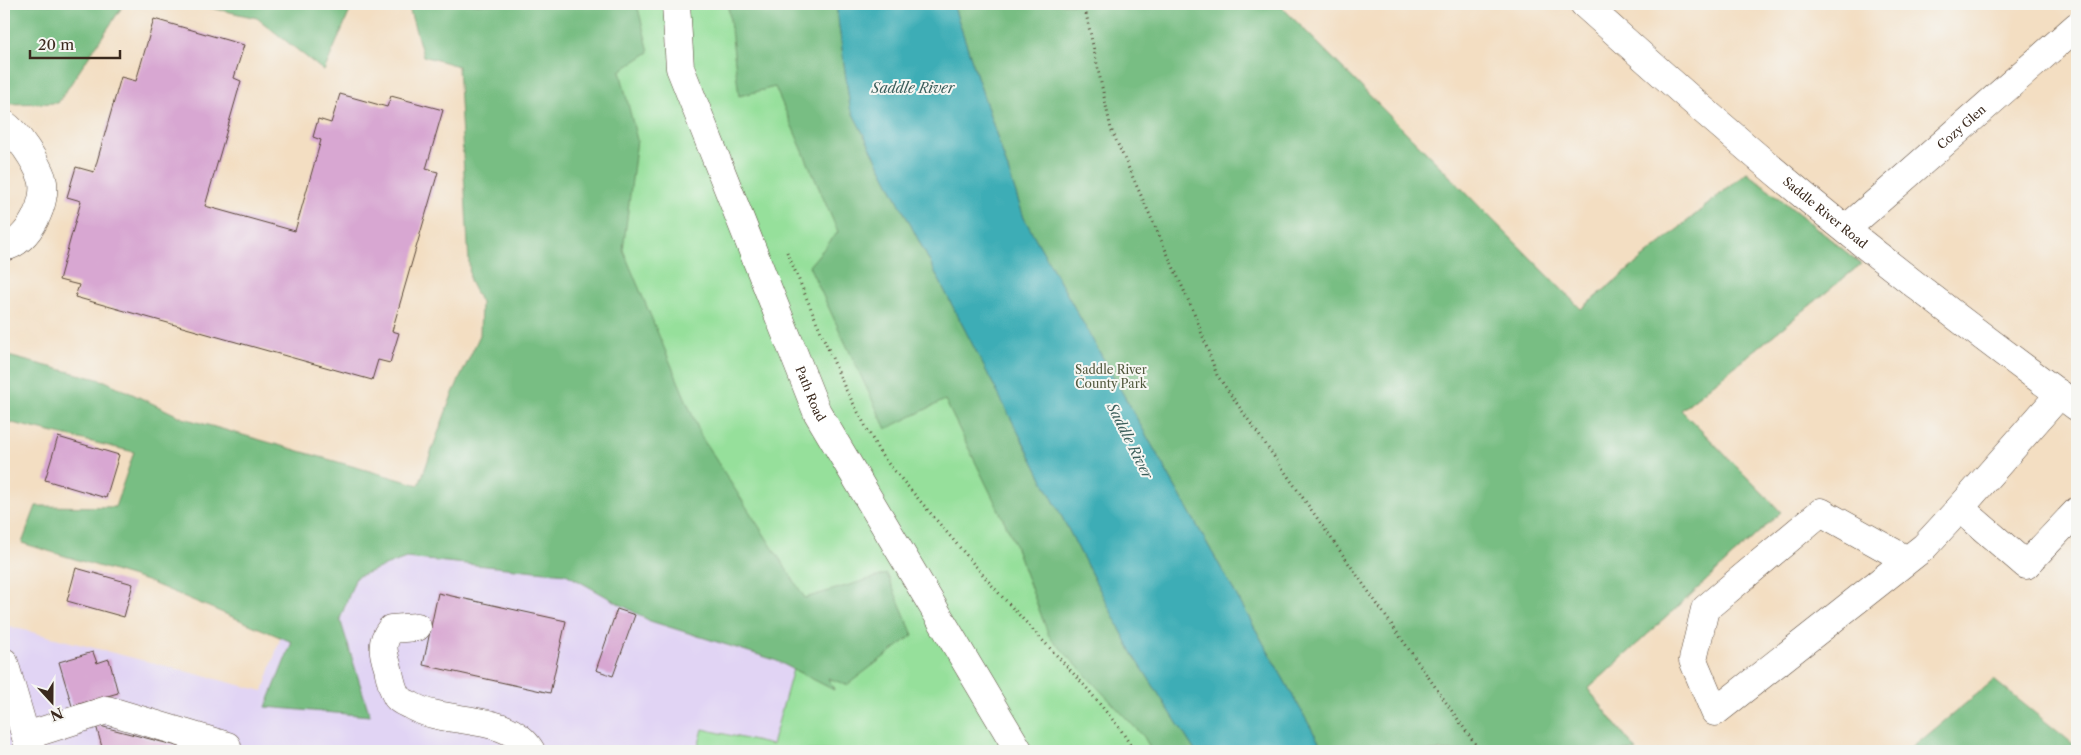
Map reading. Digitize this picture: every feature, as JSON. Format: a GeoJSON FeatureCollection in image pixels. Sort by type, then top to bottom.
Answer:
{"type":"FeatureCollection","features":[{"type":"Feature","properties":{"kind":"street","name":"Path Road"},"geometry":{"type":"LineString","coordinates":[[676,4],[680,68],[818,412],[1019,751]]}},
{"type":"Feature","properties":{"kind":"street","name":"Saddle River Road"},"geometry":{"type":"LineString","coordinates":[[1589,5],[1724,128],[1846,229],[1956,317],[2068,400]]}},
{"type":"Feature","properties":{"kind":"street","name":"Cozy Glen"},"geometry":{"type":"LineString","coordinates":[[1846,229],[2077,26]]}},
{"type":"Feature","properties":{"kind":"street"},"geometry":{"type":"LineString","coordinates":[[4,124],[34,162],[42,180],[42,198],[31,228],[20,239],[4,247]]}},
{"type":"Feature","properties":{"kind":"street"},"geometry":{"type":"LineString","coordinates":[[1907,560],[1821,512],[1705,609],[1693,660],[1715,712],[1924,547],[1960,508],[2068,400]]}},
{"type":"Feature","properties":{"kind":"street"},"geometry":{"type":"LineString","coordinates":[[1960,508],[2026,565],[2077,510]]}},
{"type":"Feature","properties":{"kind":"street"},"geometry":{"type":"LineString","coordinates":[[417,627],[391,629],[384,638],[384,654],[398,698],[419,710],[498,726],[525,741],[532,751]]}},
{"type":"Feature","properties":{"kind":"street"},"geometry":{"type":"LineString","coordinates":[[4,663],[28,744],[107,710],[227,746]]}},
{"type":"Feature","properties":{"kind":"path"},"geometry":{"type":"LineString","coordinates":[[1084,4],[1111,129],[1195,315],[1217,374],[1480,751]]}},
{"type":"Feature","properties":{"kind":"path"},"geometry":{"type":"LineString","coordinates":[[784,243],[844,386],[881,455],[995,589],[1085,686],[1134,751]]}},
{"type":"Feature","properties":{"kind":"shaded area"},"geometry":{"type":"Polygon","coordinates":[[[336,467],[551,546],[793,669],[772,745],[703,729],[697,751],[4,751],[4,625],[263,691],[336,467]]]}},
{"type":"Feature","properties":{"kind":"green space"},"geometry":{"type":"Polygon","coordinates":[[[4,4],[124,4],[58,103],[4,104],[4,4]]]}},
{"type":"Feature","properties":{"kind":"green space"},"geometry":{"type":"Polygon","coordinates":[[[193,4],[353,4],[324,71],[257,18],[193,4]]]}},
{"type":"Feature","properties":{"kind":"green space"},"geometry":{"type":"Polygon","coordinates":[[[408,4],[637,4],[649,52],[620,71],[637,140],[623,250],[702,438],[805,598],[887,574],[913,635],[847,685],[828,678],[834,690],[775,660],[650,621],[566,574],[406,558],[356,577],[340,619],[370,716],[266,707],[292,642],[147,581],[22,543],[36,506],[115,507],[134,452],[4,421],[4,355],[105,381],[183,418],[419,485],[452,395],[480,335],[481,303],[470,281],[458,66],[423,56],[408,4]]]}},
{"type":"Feature","properties":{"kind":"green space","name":"Saddle River County Park"},"geometry":{"type":"Polygon","coordinates":[[[538,4],[1279,4],[1581,309],[1747,172],[1861,264],[1681,410],[1781,512],[1588,689],[1637,751],[697,751],[703,729],[772,745],[793,669],[834,689],[607,295],[538,4]]]}},
{"type":"Feature","properties":{"kind":"green space"},"geometry":{"type":"Polygon","coordinates":[[[728,4],[836,4],[850,108],[1133,654],[1195,751],[1152,751],[1144,737],[1049,636],[1011,535],[945,400],[886,429],[809,266],[838,232],[775,87],[739,96],[728,4]]]}},
{"type":"Feature","properties":{"kind":"green space"},"geometry":{"type":"Polygon","coordinates":[[[953,4],[1279,4],[1581,309],[1747,172],[1861,264],[1681,410],[1781,512],[1588,689],[1637,751],[1324,751],[1024,218],[953,4]]]}},
{"type":"Feature","properties":{"kind":"green space"},"geometry":{"type":"Polygon","coordinates":[[[1994,680],[2077,747],[2077,751],[1908,751],[1994,680]]]}},
{"type":"Feature","properties":{"kind":"water","name":"Saddle River"},"geometry":{"type":"Polygon","coordinates":[[[836,4],[953,4],[1024,218],[1324,751],[1195,751],[1133,654],[850,108],[836,4]]]}},
{"type":"Feature","properties":{"kind":"building"},"geometry":{"type":"Polygon","coordinates":[[[154,19],[244,45],[234,78],[241,81],[205,206],[295,231],[321,140],[313,137],[318,119],[331,123],[340,94],[387,107],[391,96],[443,110],[426,169],[438,172],[392,331],[399,333],[390,363],[378,360],[372,380],[75,297],[79,285],[59,280],[81,201],[67,197],[76,167],[94,172],[121,77],[136,81],[154,19]]]}},
{"type":"Feature","properties":{"kind":"building"},"geometry":{"type":"Polygon","coordinates":[[[58,437],[119,455],[106,498],[45,480],[58,437]]]}},
{"type":"Feature","properties":{"kind":"building"},"geometry":{"type":"Polygon","coordinates":[[[76,568],[133,584],[124,617],[67,601],[76,568]]]}},
{"type":"Feature","properties":{"kind":"building"},"geometry":{"type":"Polygon","coordinates":[[[438,593],[566,621],[550,693],[423,665],[438,593]]]}},
{"type":"Feature","properties":{"kind":"building"},"geometry":{"type":"Polygon","coordinates":[[[617,609],[635,615],[613,676],[596,670],[617,609]]]}},
{"type":"Feature","properties":{"kind":"building"},"geometry":{"type":"Polygon","coordinates":[[[93,652],[97,663],[109,659],[118,693],[72,706],[59,662],[93,652]]]}},
{"type":"Feature","properties":{"kind":"building"},"geometry":{"type":"Polygon","coordinates":[[[96,725],[181,747],[180,751],[103,751],[96,725]]]}}]}
